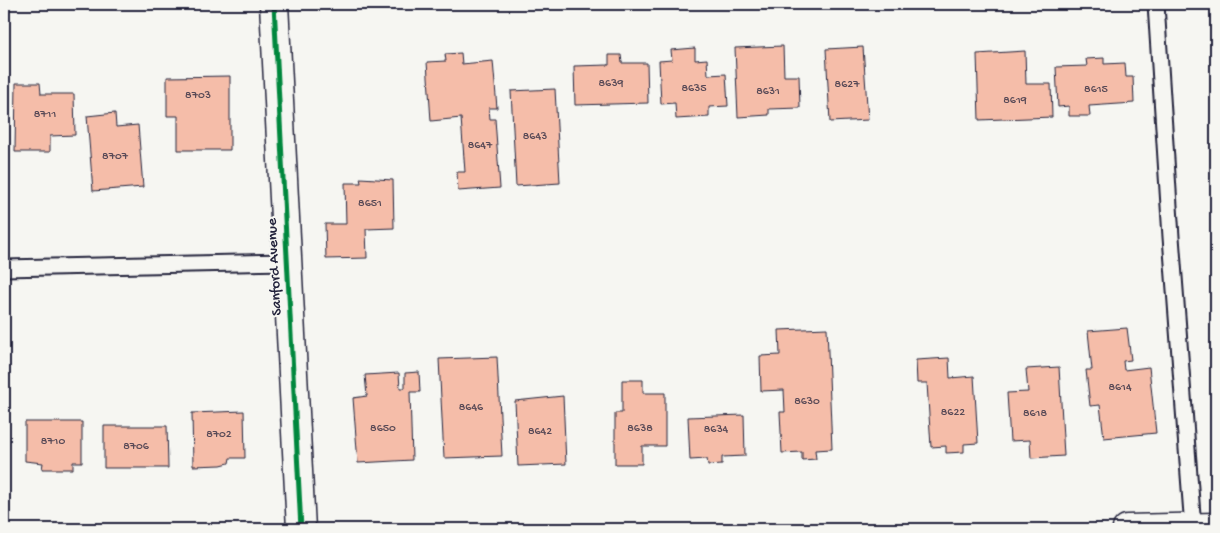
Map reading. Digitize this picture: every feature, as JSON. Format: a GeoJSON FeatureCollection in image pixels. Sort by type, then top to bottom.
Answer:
{"type":"FeatureCollection","features":[{"type":"Feature","properties":{"kind":"street","name":"Sanford Avenue"},"geometry":{"type":"LineString","coordinates":[[274,4],[301,529]]}},
{"type":"Feature","properties":{"kind":"street"},"geometry":{"type":"LineString","coordinates":[[1127,529],[1205,527]]}},
{"type":"Feature","properties":{"kind":"lane"},"geometry":{"type":"LineString","coordinates":[[1156,4],[1171,237],[1205,527]]}},
{"type":"Feature","properties":{"kind":"lane"},"geometry":{"type":"LineString","coordinates":[[4,268],[287,262]]}},
{"type":"Feature","properties":{"kind":"building"},"geometry":{"type":"Polygon","coordinates":[[[783,46],[784,76],[799,76],[800,108],[769,109],[769,115],[738,117],[735,48],[783,46]]]}},
{"type":"Feature","properties":{"kind":"building"},"geometry":{"type":"Polygon","coordinates":[[[863,47],[868,120],[830,122],[826,49],[863,47]]]}},
{"type":"Feature","properties":{"kind":"building"},"geometry":{"type":"Polygon","coordinates":[[[695,48],[695,60],[707,59],[708,75],[726,74],[728,106],[709,107],[709,117],[676,119],[675,103],[661,104],[659,61],[672,60],[671,50],[695,48]]]}},
{"type":"Feature","properties":{"kind":"building"},"geometry":{"type":"Polygon","coordinates":[[[1025,51],[1026,84],[1051,84],[1052,117],[979,120],[977,54],[1025,51]]]}},
{"type":"Feature","properties":{"kind":"building"},"geometry":{"type":"Polygon","coordinates":[[[461,53],[462,64],[493,61],[497,108],[489,108],[490,119],[495,119],[500,188],[458,191],[457,172],[465,172],[461,118],[431,121],[427,62],[446,61],[445,54],[461,53]]]}},
{"type":"Feature","properties":{"kind":"building"},"geometry":{"type":"Polygon","coordinates":[[[609,55],[621,55],[622,63],[647,63],[648,103],[575,105],[574,66],[609,65],[609,55]]]}},
{"type":"Feature","properties":{"kind":"building"},"geometry":{"type":"Polygon","coordinates":[[[1104,58],[1104,64],[1125,63],[1126,77],[1133,77],[1134,103],[1089,106],[1090,116],[1069,116],[1069,106],[1058,107],[1056,67],[1087,66],[1086,59],[1104,58]]]}},
{"type":"Feature","properties":{"kind":"building"},"geometry":{"type":"Polygon","coordinates":[[[230,76],[230,150],[178,150],[178,116],[167,116],[167,77],[230,76]]]}},
{"type":"Feature","properties":{"kind":"building"},"geometry":{"type":"Polygon","coordinates":[[[16,83],[40,83],[41,94],[74,94],[75,135],[50,136],[50,152],[15,152],[16,83]]]}},
{"type":"Feature","properties":{"kind":"building"},"geometry":{"type":"Polygon","coordinates":[[[555,89],[560,183],[516,186],[511,91],[555,89]]]}},
{"type":"Feature","properties":{"kind":"building"},"geometry":{"type":"Polygon","coordinates":[[[115,113],[116,127],[138,125],[143,187],[93,191],[87,116],[115,113]]]}},
{"type":"Feature","properties":{"kind":"building"},"geometry":{"type":"Polygon","coordinates":[[[360,178],[393,180],[394,228],[366,229],[367,258],[326,259],[325,224],[346,224],[345,183],[361,183],[360,178]]]}},
{"type":"Feature","properties":{"kind":"building"},"geometry":{"type":"Polygon","coordinates":[[[827,328],[832,449],[815,450],[816,459],[802,460],[802,452],[782,453],[780,412],[785,412],[784,390],[761,391],[760,356],[780,355],[779,330],[827,328]]]}},
{"type":"Feature","properties":{"kind":"building"},"geometry":{"type":"Polygon","coordinates":[[[1127,328],[1131,360],[1123,361],[1124,370],[1149,367],[1156,433],[1104,438],[1100,405],[1090,406],[1086,370],[1092,370],[1088,331],[1127,328]]]}},
{"type":"Feature","properties":{"kind":"building"},"geometry":{"type":"Polygon","coordinates":[[[497,357],[502,456],[444,458],[439,359],[497,357]]]}},
{"type":"Feature","properties":{"kind":"building"},"geometry":{"type":"Polygon","coordinates":[[[949,358],[950,378],[974,376],[978,443],[964,444],[964,452],[946,453],[946,446],[931,447],[927,383],[917,383],[916,360],[949,358]]]}},
{"type":"Feature","properties":{"kind":"building"},"geometry":{"type":"Polygon","coordinates":[[[1059,367],[1064,456],[1031,458],[1030,440],[1010,441],[1007,393],[1028,392],[1026,369],[1059,367]]]}},
{"type":"Feature","properties":{"kind":"building"},"geometry":{"type":"Polygon","coordinates":[[[419,372],[420,392],[410,392],[412,460],[358,463],[353,398],[367,396],[365,375],[399,373],[400,388],[405,388],[405,373],[419,372]]]}},
{"type":"Feature","properties":{"kind":"building"},"geometry":{"type":"Polygon","coordinates":[[[622,380],[643,380],[643,393],[665,393],[665,446],[642,446],[642,464],[615,464],[615,413],[622,413],[622,380]]]}},
{"type":"Feature","properties":{"kind":"building"},"geometry":{"type":"Polygon","coordinates":[[[563,396],[566,464],[518,466],[515,401],[563,396]]]}},
{"type":"Feature","properties":{"kind":"building"},"geometry":{"type":"Polygon","coordinates":[[[244,411],[245,458],[230,458],[229,463],[221,465],[193,466],[192,413],[244,411]]]}},
{"type":"Feature","properties":{"kind":"building"},"geometry":{"type":"Polygon","coordinates":[[[744,415],[745,456],[722,457],[722,464],[708,465],[707,459],[690,460],[688,417],[744,415]]]}},
{"type":"Feature","properties":{"kind":"building"},"geometry":{"type":"Polygon","coordinates":[[[25,422],[82,422],[82,462],[73,462],[73,469],[42,469],[43,463],[25,461],[25,422]]]}},
{"type":"Feature","properties":{"kind":"building"},"geometry":{"type":"Polygon","coordinates":[[[104,426],[167,426],[168,468],[104,468],[104,426]]]}},
{"type":"Feature","properties":{"kind":"cycle path"},"geometry":{"type":"LineString","coordinates":[[274,4],[301,529]]}},
{"type":"Feature","properties":{"kind":"cycle path"},"geometry":{"type":"LineString","coordinates":[[1127,529],[1216,527]]}}]}
